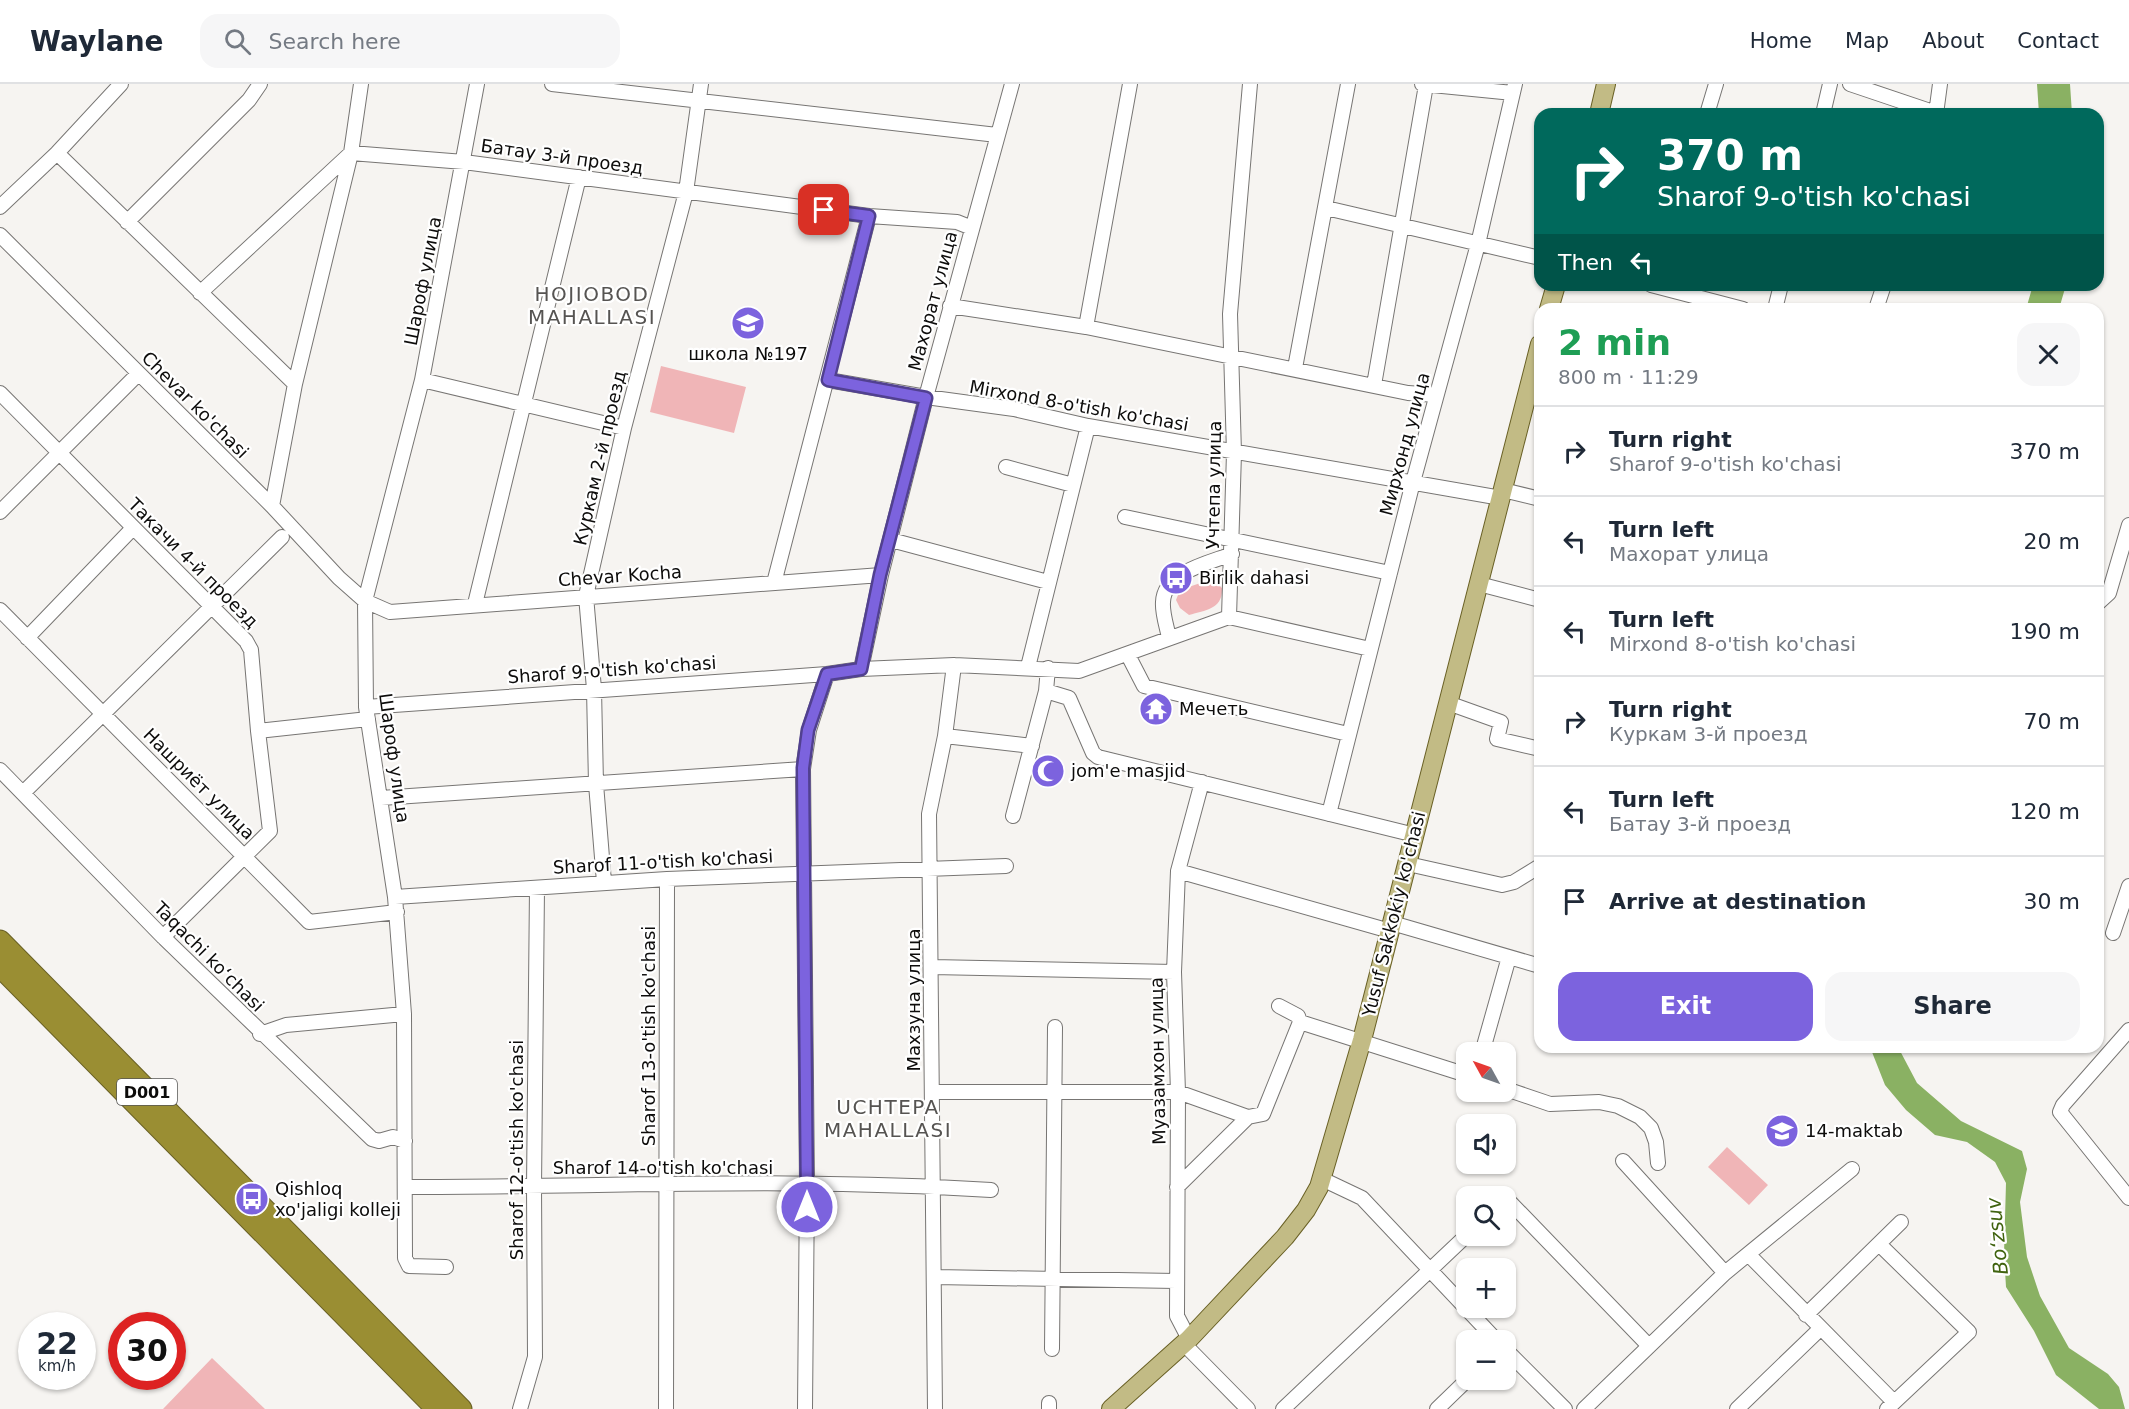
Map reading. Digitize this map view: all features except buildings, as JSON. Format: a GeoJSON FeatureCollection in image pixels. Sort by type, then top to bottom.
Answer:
{"type":"FeatureCollection","features":[{"type":"Feature","properties":{"kind":"highway","name":"D001"},"geometry":{"type":"LineString","coordinates":[[0,941],[74,1029],[418,1377],[461,1409]]}},
{"type":"Feature","properties":{"kind":"highway","name":"D001"},"geometry":{"type":"LineString","coordinates":[[0,966],[74,1029]]}},
{"type":"Feature","properties":{"kind":"highway","name":"D001"},"geometry":{"type":"LineString","coordinates":[[418,1377],[437,1409]]}},
{"type":"Feature","properties":{"kind":"main road"},"geometry":{"type":"LineString","coordinates":[[1600,108],[1606,84]]}},
{"type":"Feature","properties":{"kind":"main road","name":"Yusuf Sakkokiy ko'chasi"},"geometry":{"type":"LineString","coordinates":[[1111,1409],[1186,1341],[1296,1224],[1311,1202],[1322,1179],[1362,1040],[1408,864],[1534,368]]}},
{"type":"Feature","properties":{"kind":"street"},"geometry":{"type":"LineString","coordinates":[[0,207],[57,153],[121,84]]}},
{"type":"Feature","properties":{"kind":"street"},"geometry":{"type":"LineString","coordinates":[[127,222],[249,100],[260,84]]}},
{"type":"Feature","properties":{"kind":"street"},"geometry":{"type":"LineString","coordinates":[[272,506],[295,384],[351,153],[361,84]]}},
{"type":"Feature","properties":{"kind":"street","name":"Шароф улица"},"geometry":{"type":"LineString","coordinates":[[446,1267],[409,1266],[405,1258],[407,1187],[404,1014],[397,912],[367,713],[365,601],[422,380],[477,84]]}},
{"type":"Feature","properties":{"kind":"street"},"geometry":{"type":"LineString","coordinates":[[552,84],[997,135]]}},
{"type":"Feature","properties":{"kind":"street","name":"Куркам 2-й проезд"},"geometry":{"type":"LineString","coordinates":[[604,882],[596,784],[594,688],[586,596],[624,428],[686,192],[701,84]]}},
{"type":"Feature","properties":{"kind":"street","name":"Махорат улица"},"geometry":{"type":"LineString","coordinates":[[861,669],[880,575],[891,540],[950,306],[1012,84]]}},
{"type":"Feature","properties":{"kind":"street"},"geometry":{"type":"LineString","coordinates":[[1086,327],[1130,84]]}},
{"type":"Feature","properties":{"kind":"street","name":"Учтепа улица"},"geometry":{"type":"LineString","coordinates":[[1229,617],[1234,453],[1230,314],[1250,84]]}},
{"type":"Feature","properties":{"kind":"street"},"geometry":{"type":"LineString","coordinates":[[1295,368],[1348,84]]}},
{"type":"Feature","properties":{"kind":"street"},"geometry":{"type":"LineString","coordinates":[[1374,385],[1424,84],[1514,89]]}},
{"type":"Feature","properties":{"kind":"street"},"geometry":{"type":"LineString","coordinates":[[1709,108],[1716,84]]}},
{"type":"Feature","properties":{"kind":"street"},"geometry":{"type":"LineString","coordinates":[[1824,108],[1830,84]]}},
{"type":"Feature","properties":{"kind":"street"},"geometry":{"type":"LineString","coordinates":[[1850,84],[1919,108]]}},
{"type":"Feature","properties":{"kind":"street"},"geometry":{"type":"LineString","coordinates":[[1937,108],[1940,84]]}},
{"type":"Feature","properties":{"kind":"street","name":"Мирхонд улица"},"geometry":{"type":"LineString","coordinates":[[1329,814],[1413,482],[1478,244],[1514,89]]}},
{"type":"Feature","properties":{"kind":"street"},"geometry":{"type":"LineString","coordinates":[[57,153],[295,384]]}},
{"type":"Feature","properties":{"kind":"street"},"geometry":{"type":"LineString","coordinates":[[200,293],[351,153]]}},
{"type":"Feature","properties":{"kind":"street","name":"Батау 3-й проезд"},"geometry":{"type":"LineString","coordinates":[[351,153],[464,162],[869,216],[957,222],[972,228]]}},
{"type":"Feature","properties":{"kind":"street"},"geometry":{"type":"LineString","coordinates":[[475,604],[522,403],[579,177]]}},
{"type":"Feature","properties":{"kind":"street"},"geometry":{"type":"LineString","coordinates":[[1326,208],[1534,257]]}},
{"type":"Feature","properties":{"kind":"street"},"geometry":{"type":"LineString","coordinates":[[774,583],[869,216]]}},
{"type":"Feature","properties":{"kind":"street","name":"Chevar ko'chasi"},"geometry":{"type":"LineString","coordinates":[[0,235],[272,506],[339,578],[365,601]]}},
{"type":"Feature","properties":{"kind":"street"},"geometry":{"type":"LineString","coordinates":[[1676,291],[1721,303]]}},
{"type":"Feature","properties":{"kind":"street"},"geometry":{"type":"LineString","coordinates":[[950,306],[1086,327],[1374,385],[1436,395]]}},
{"type":"Feature","properties":{"kind":"street"},"geometry":{"type":"LineString","coordinates":[[0,512],[138,374]]}},
{"type":"Feature","properties":{"kind":"street"},"geometry":{"type":"LineString","coordinates":[[422,380],[624,428]]}},
{"type":"Feature","properties":{"kind":"street","name":"Mirxond 8-o'tish ko'chasi"},"geometry":{"type":"LineString","coordinates":[[828,380],[926,398],[1014,409],[1088,426],[1234,453],[1413,482],[1534,498]]}},
{"type":"Feature","properties":{"kind":"street","name":"Такачи 4-й проезд"},"geometry":{"type":"LineString","coordinates":[[0,393],[211,605],[246,641],[251,650],[270,831],[163,937]]}},
{"type":"Feature","properties":{"kind":"street"},"geometry":{"type":"LineString","coordinates":[[1028,667],[1088,426]]}},
{"type":"Feature","properties":{"kind":"street"},"geometry":{"type":"LineString","coordinates":[[1006,467],[1073,485]]}},
{"type":"Feature","properties":{"kind":"street"},"geometry":{"type":"LineString","coordinates":[[1125,517],[1390,573]]}},
{"type":"Feature","properties":{"kind":"street"},"geometry":{"type":"LineString","coordinates":[[2104,598],[2109,593],[2129,525]]}},
{"type":"Feature","properties":{"kind":"street"},"geometry":{"type":"LineString","coordinates":[[27,638],[133,528]]}},
{"type":"Feature","properties":{"kind":"street"},"geometry":{"type":"LineString","coordinates":[[23,793],[282,537]]}},
{"type":"Feature","properties":{"kind":"street"},"geometry":{"type":"LineString","coordinates":[[891,540],[1048,582]]}},
{"type":"Feature","properties":{"kind":"street"},"geometry":{"type":"LineString","coordinates":[[1169,639],[1163,603],[1168,586],[1185,573],[1232,554]]}},
{"type":"Feature","properties":{"kind":"street","name":"Chevar Kocha"},"geometry":{"type":"LineString","coordinates":[[365,601],[390,612],[880,575]]}},
{"type":"Feature","properties":{"kind":"street"},"geometry":{"type":"LineString","coordinates":[[1479,584],[1534,598]]}},
{"type":"Feature","properties":{"kind":"street","name":"Нашриёт улица"},"geometry":{"type":"LineString","coordinates":[[0,610],[309,922],[397,912]]}},
{"type":"Feature","properties":{"kind":"street"},"geometry":{"type":"LineString","coordinates":[[861,669],[954,665],[1079,671],[1229,617],[1370,649]]}},
{"type":"Feature","properties":{"kind":"street"},"geometry":{"type":"LineString","coordinates":[[1128,655],[1144,686],[1348,734]]}},
{"type":"Feature","properties":{"kind":"street","name":"Махзуна улица"},"geometry":{"type":"LineString","coordinates":[[935,1409],[929,814],[945,736],[954,665]]}},
{"type":"Feature","properties":{"kind":"street"},"geometry":{"type":"LineString","coordinates":[[1013,816],[1046,691],[1048,668]]}},
{"type":"Feature","properties":{"kind":"street","name":"Sharof 9-o'tish ko'chasi"},"geometry":{"type":"LineString","coordinates":[[258,731],[367,713],[594,688],[827,674],[861,669]]}},
{"type":"Feature","properties":{"kind":"street"},"geometry":{"type":"LineString","coordinates":[[805,1409],[807,1185],[806,872],[803,768],[808,730],[827,674]]}},
{"type":"Feature","properties":{"kind":"street"},"geometry":{"type":"LineString","coordinates":[[1046,691],[1069,698],[1093,753],[1098,757],[1415,834]]}},
{"type":"Feature","properties":{"kind":"street"},"geometry":{"type":"LineString","coordinates":[[1448,703],[1502,722],[1497,739],[1534,748]]}},
{"type":"Feature","properties":{"kind":"street"},"geometry":{"type":"LineString","coordinates":[[945,736],[1032,746]]}},
{"type":"Feature","properties":{"kind":"street"},"geometry":{"type":"LineString","coordinates":[[381,798],[803,768]]}},
{"type":"Feature","properties":{"kind":"street","name":"Taqachi koʻchasi"},"geometry":{"type":"LineString","coordinates":[[0,770],[260,1034],[372,1139],[379,1141],[393,1137],[405,1141]]}},
{"type":"Feature","properties":{"kind":"street","name":"Муазамхон улица"},"geometry":{"type":"LineString","coordinates":[[1186,1341],[1177,1316],[1178,1092],[1174,972],[1178,871],[1202,782]]}},
{"type":"Feature","properties":{"kind":"street"},"geometry":{"type":"LineString","coordinates":[[1408,864],[1502,885],[1514,882],[1534,870]]}},
{"type":"Feature","properties":{"kind":"street","name":"Sharof 11-o'tish ko'chasi"},"geometry":{"type":"LineString","coordinates":[[395,897],[604,882],[930,866],[1006,866]]}},
{"type":"Feature","properties":{"kind":"street"},"geometry":{"type":"LineString","coordinates":[[1178,871],[1534,964]]}},
{"type":"Feature","properties":{"kind":"street","name":"Sharof 13-o'tish ko'chasi"},"geometry":{"type":"LineString","coordinates":[[666,1409],[667,879]]}},
{"type":"Feature","properties":{"kind":"street"},"geometry":{"type":"LineString","coordinates":[[2114,933],[2129,886]]}},
{"type":"Feature","properties":{"kind":"street","name":"Sharof 12-o'tish ko'chasi"},"geometry":{"type":"LineString","coordinates":[[520,1409],[535,1357],[537,888]]}},
{"type":"Feature","properties":{"kind":"street"},"geometry":{"type":"LineString","coordinates":[[1485,1042],[1509,957]]}},
{"type":"Feature","properties":{"kind":"street"},"geometry":{"type":"LineString","coordinates":[[932,968],[1174,972]]}},
{"type":"Feature","properties":{"kind":"street"},"geometry":{"type":"LineString","coordinates":[[933,1092],[1054,1090],[1178,1092],[1248,1117],[1263,1114],[1300,1022],[1298,1016],[1279,1006]]}},
{"type":"Feature","properties":{"kind":"street"},"geometry":{"type":"LineString","coordinates":[[260,1034],[286,1024],[404,1014]]}},
{"type":"Feature","properties":{"kind":"street"},"geometry":{"type":"LineString","coordinates":[[1300,1022],[1362,1040],[1456,1072]]}},
{"type":"Feature","properties":{"kind":"street"},"geometry":{"type":"LineString","coordinates":[[1052,1349],[1055,1027]]}},
{"type":"Feature","properties":{"kind":"street"},"geometry":{"type":"LineString","coordinates":[[2129,1030],[2063,1105],[2060,1112],[2129,1197]]}},
{"type":"Feature","properties":{"kind":"street"},"geometry":{"type":"LineString","coordinates":[[1516,1092],[1550,1104],[1599,1102],[1618,1106],[1640,1117],[1651,1128],[1656,1142],[1658,1163]]}},
{"type":"Feature","properties":{"kind":"street"},"geometry":{"type":"LineString","coordinates":[[1177,1187],[1248,1117]]}},
{"type":"Feature","properties":{"kind":"street"},"geometry":{"type":"LineString","coordinates":[[1623,1161],[1725,1273]]}},
{"type":"Feature","properties":{"kind":"street"},"geometry":{"type":"LineString","coordinates":[[1584,1409],[1725,1273],[1852,1169]]}},
{"type":"Feature","properties":{"kind":"street"},"geometry":{"type":"LineString","coordinates":[[1322,1179],[1362,1198],[1487,1330]]}},
{"type":"Feature","properties":{"kind":"street","name":"Sharof 14-o'tish ko'chasi"},"geometry":{"type":"LineString","coordinates":[[407,1187],[807,1185],[932,1186],[991,1191]]}},
{"type":"Feature","properties":{"kind":"street"},"geometry":{"type":"LineString","coordinates":[[1516,1208],[1649,1346]]}},
{"type":"Feature","properties":{"kind":"street"},"geometry":{"type":"LineString","coordinates":[[1806,1315],[1901,1222]]}},
{"type":"Feature","properties":{"kind":"street"},"geometry":{"type":"LineString","coordinates":[[1749,1255],[1891,1406],[1969,1332],[1879,1244]]}},
{"type":"Feature","properties":{"kind":"street"},"geometry":{"type":"LineString","coordinates":[[1283,1409],[1456,1246]]}},
{"type":"Feature","properties":{"kind":"street"},"geometry":{"type":"LineString","coordinates":[[935,1277],[1176,1281]]}},
{"type":"Feature","properties":{"kind":"street"},"geometry":{"type":"LineString","coordinates":[[1737,1409],[1820,1329]]}},
{"type":"Feature","properties":{"kind":"street"},"geometry":{"type":"LineString","coordinates":[[1186,1341],[1248,1409]]}},
{"type":"Feature","properties":{"kind":"street"},"geometry":{"type":"LineString","coordinates":[[1516,1360],[1565,1409]]}},
{"type":"Feature","properties":{"kind":"street"},"geometry":{"type":"LineString","coordinates":[[1437,1409],[1457,1390]]}},
{"type":"Feature","properties":{"kind":"shaded area"},"geometry":{"type":"Polygon","coordinates":[[[2037,84],[2070,84],[2072,108],[2039,108],[2037,84]]]}},
{"type":"Feature","properties":{"kind":"shaded area"},"geometry":{"type":"Polygon","coordinates":[[[2031,291],[2064,291],[2061,303],[2028,303],[2031,291]]]}},
{"type":"Feature","properties":{"kind":"shaded area"},"geometry":{"type":"Polygon","coordinates":[[[661,366],[746,387],[734,433],[650,412],[661,366]]]}},
{"type":"Feature","properties":{"kind":"shaded area"},"geometry":{"type":"Polygon","coordinates":[[[1212,579],[1222,588],[1222,595],[1212,608],[1189,615],[1180,608],[1176,600],[1180,590],[1212,579]]]}},
{"type":"Feature","properties":{"kind":"shaded area"},"geometry":{"type":"Polygon","coordinates":[[[1872,1053],[1901,1053],[1917,1083],[1961,1121],[2022,1151],[2027,1169],[2020,1202],[2027,1257],[2040,1296],[2069,1348],[2108,1374],[2119,1387],[2125,1409],[2099,1409],[2056,1375],[2034,1331],[2006,1287],[2004,1254],[2006,1183],[1995,1162],[1967,1142],[1935,1135],[1906,1110],[1885,1085],[1872,1053]]]}},
{"type":"Feature","properties":{"kind":"shaded area"},"geometry":{"type":"Polygon","coordinates":[[[1727,1147],[1768,1185],[1749,1205],[1708,1167],[1727,1147]]]}},
{"type":"Feature","properties":{"kind":"shaded area"},"geometry":{"type":"Polygon","coordinates":[[[212,1358],[265,1409],[163,1409],[181,1390],[186,1390],[186,1385],[212,1358]]]}},
{"type":"Feature","properties":{"kind":"place","name":"школа №197"},"geometry":{"type":"Point","coordinates":[748,323]}},
{"type":"Feature","properties":{"kind":"place","name":"Birlik dahasi"},"geometry":{"type":"Point","coordinates":[1176,578]}},
{"type":"Feature","properties":{"kind":"place","name":"Мечеть"},"geometry":{"type":"Point","coordinates":[1156,709]}},
{"type":"Feature","properties":{"kind":"place","name":"jom'e masjid"},"geometry":{"type":"Point","coordinates":[1048,771]}},
{"type":"Feature","properties":{"kind":"place","name":"14-maktab"},"geometry":{"type":"Point","coordinates":[1782,1131]}},
{"type":"Feature","properties":{"kind":"place","name":"Qishloq xo'jaligi kolleji"},"geometry":{"type":"Point","coordinates":[252,1199]}},
{"type":"Feature","properties":{"kind":"district","name":"HOJIOBOD MAHALLASI"},"geometry":{"type":"Point","coordinates":[592,306]}},
{"type":"Feature","properties":{"kind":"district","name":"UCHTEPA MAHALLASI"},"geometry":{"type":"Point","coordinates":[888,1118]}},
{"type":"Feature","properties":{"kind":"route"},"geometry":{"type":"LineString","coordinates":[[807,1207],[806,872],[803,768],[808,730],[827,674],[861,669],[880,575],[891,540],[926,398],[828,380],[869,216],[824,210]]}},
{"type":"Feature","properties":{"kind":"water label","name":"Boʻzsuv"},"geometry":{"type":"Point","coordinates":[1997,1236]}}]}
